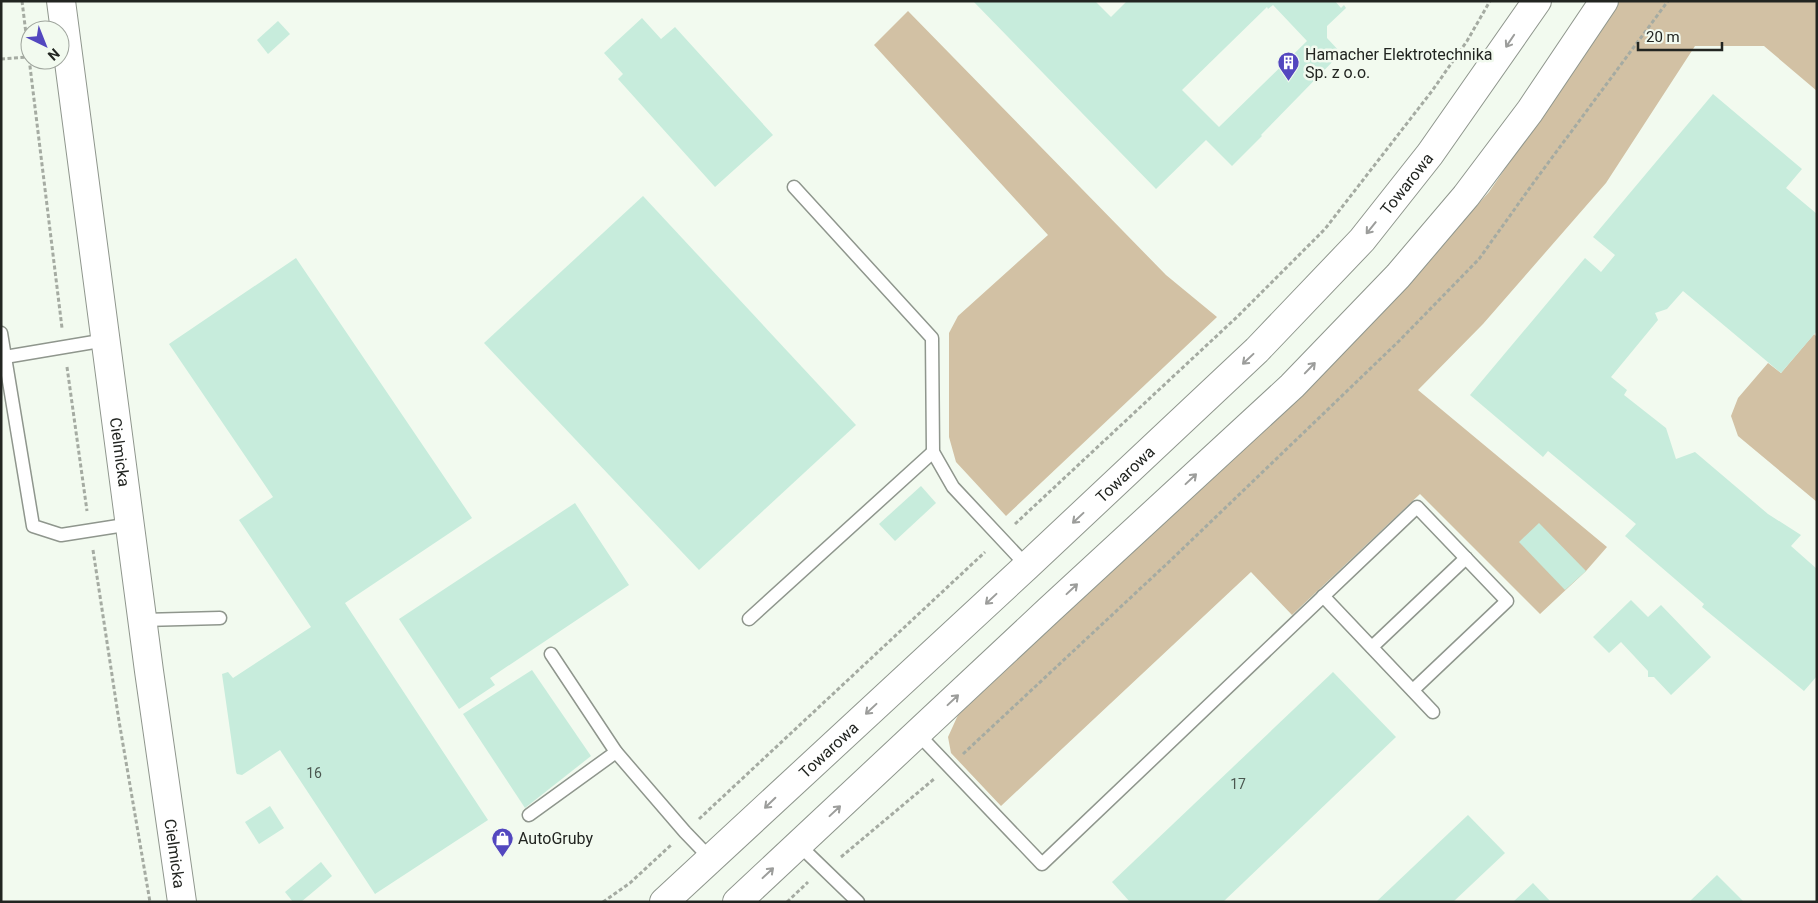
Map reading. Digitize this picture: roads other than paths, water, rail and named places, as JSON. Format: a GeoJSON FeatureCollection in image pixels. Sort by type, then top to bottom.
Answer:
{"type":"FeatureCollection","features":[{"type":"Feature","properties":{"kind":"street","name":"Cielmicka"},"geometry":{"type":"LineString","coordinates":[[61,1],[182,902]]}},
{"type":"Feature","properties":{"kind":"street","name":"Towarowa"},"geometry":{"type":"LineString","coordinates":[[664,902],[1258,350],[1362,240],[1430,154],[1538,1]]}},
{"type":"Feature","properties":{"kind":"street"},"geometry":{"type":"LineString","coordinates":[[737,902],[1292,386],[1398,276],[1466,196],[1519,127],[1604,1]]}},
{"type":"Feature","properties":{"kind":"lane"},"geometry":{"type":"LineString","coordinates":[[794,187],[932,338],[933,452],[952,487],[1027,566]]}},
{"type":"Feature","properties":{"kind":"lane"},"geometry":{"type":"LineString","coordinates":[[1,333],[33,526],[61,535],[131,524]]}},
{"type":"Feature","properties":{"kind":"lane"},"geometry":{"type":"LineString","coordinates":[[5,357],[106,340]]}},
{"type":"Feature","properties":{"kind":"lane"},"geometry":{"type":"LineString","coordinates":[[749,619],[933,452]]}},
{"type":"Feature","properties":{"kind":"lane"},"geometry":{"type":"LineString","coordinates":[[918,734],[1042,864],[1417,506],[1507,601],[1413,690]]}},
{"type":"Feature","properties":{"kind":"lane"},"geometry":{"type":"LineString","coordinates":[[1372,647],[1466,558]]}},
{"type":"Feature","properties":{"kind":"lane"},"geometry":{"type":"LineString","coordinates":[[1323,596],[1434,712]]}},
{"type":"Feature","properties":{"kind":"lane"},"geometry":{"type":"LineString","coordinates":[[143,620],[220,618]]}},
{"type":"Feature","properties":{"kind":"lane"},"geometry":{"type":"LineString","coordinates":[[551,654],[616,752],[685,832],[711,859]]}},
{"type":"Feature","properties":{"kind":"lane"},"geometry":{"type":"LineString","coordinates":[[529,815],[616,752]]}},
{"type":"Feature","properties":{"kind":"lane"},"geometry":{"type":"LineString","coordinates":[[799,844],[858,902]]}},
{"type":"Feature","properties":{"kind":"place","name":"Hamacher Elektrotechnika Sp. z o.o."},"geometry":{"type":"Point","coordinates":[1289,82]}},
{"type":"Feature","properties":{"kind":"place","name":"AutoGruby"},"geometry":{"type":"Point","coordinates":[502,857]}}]}
